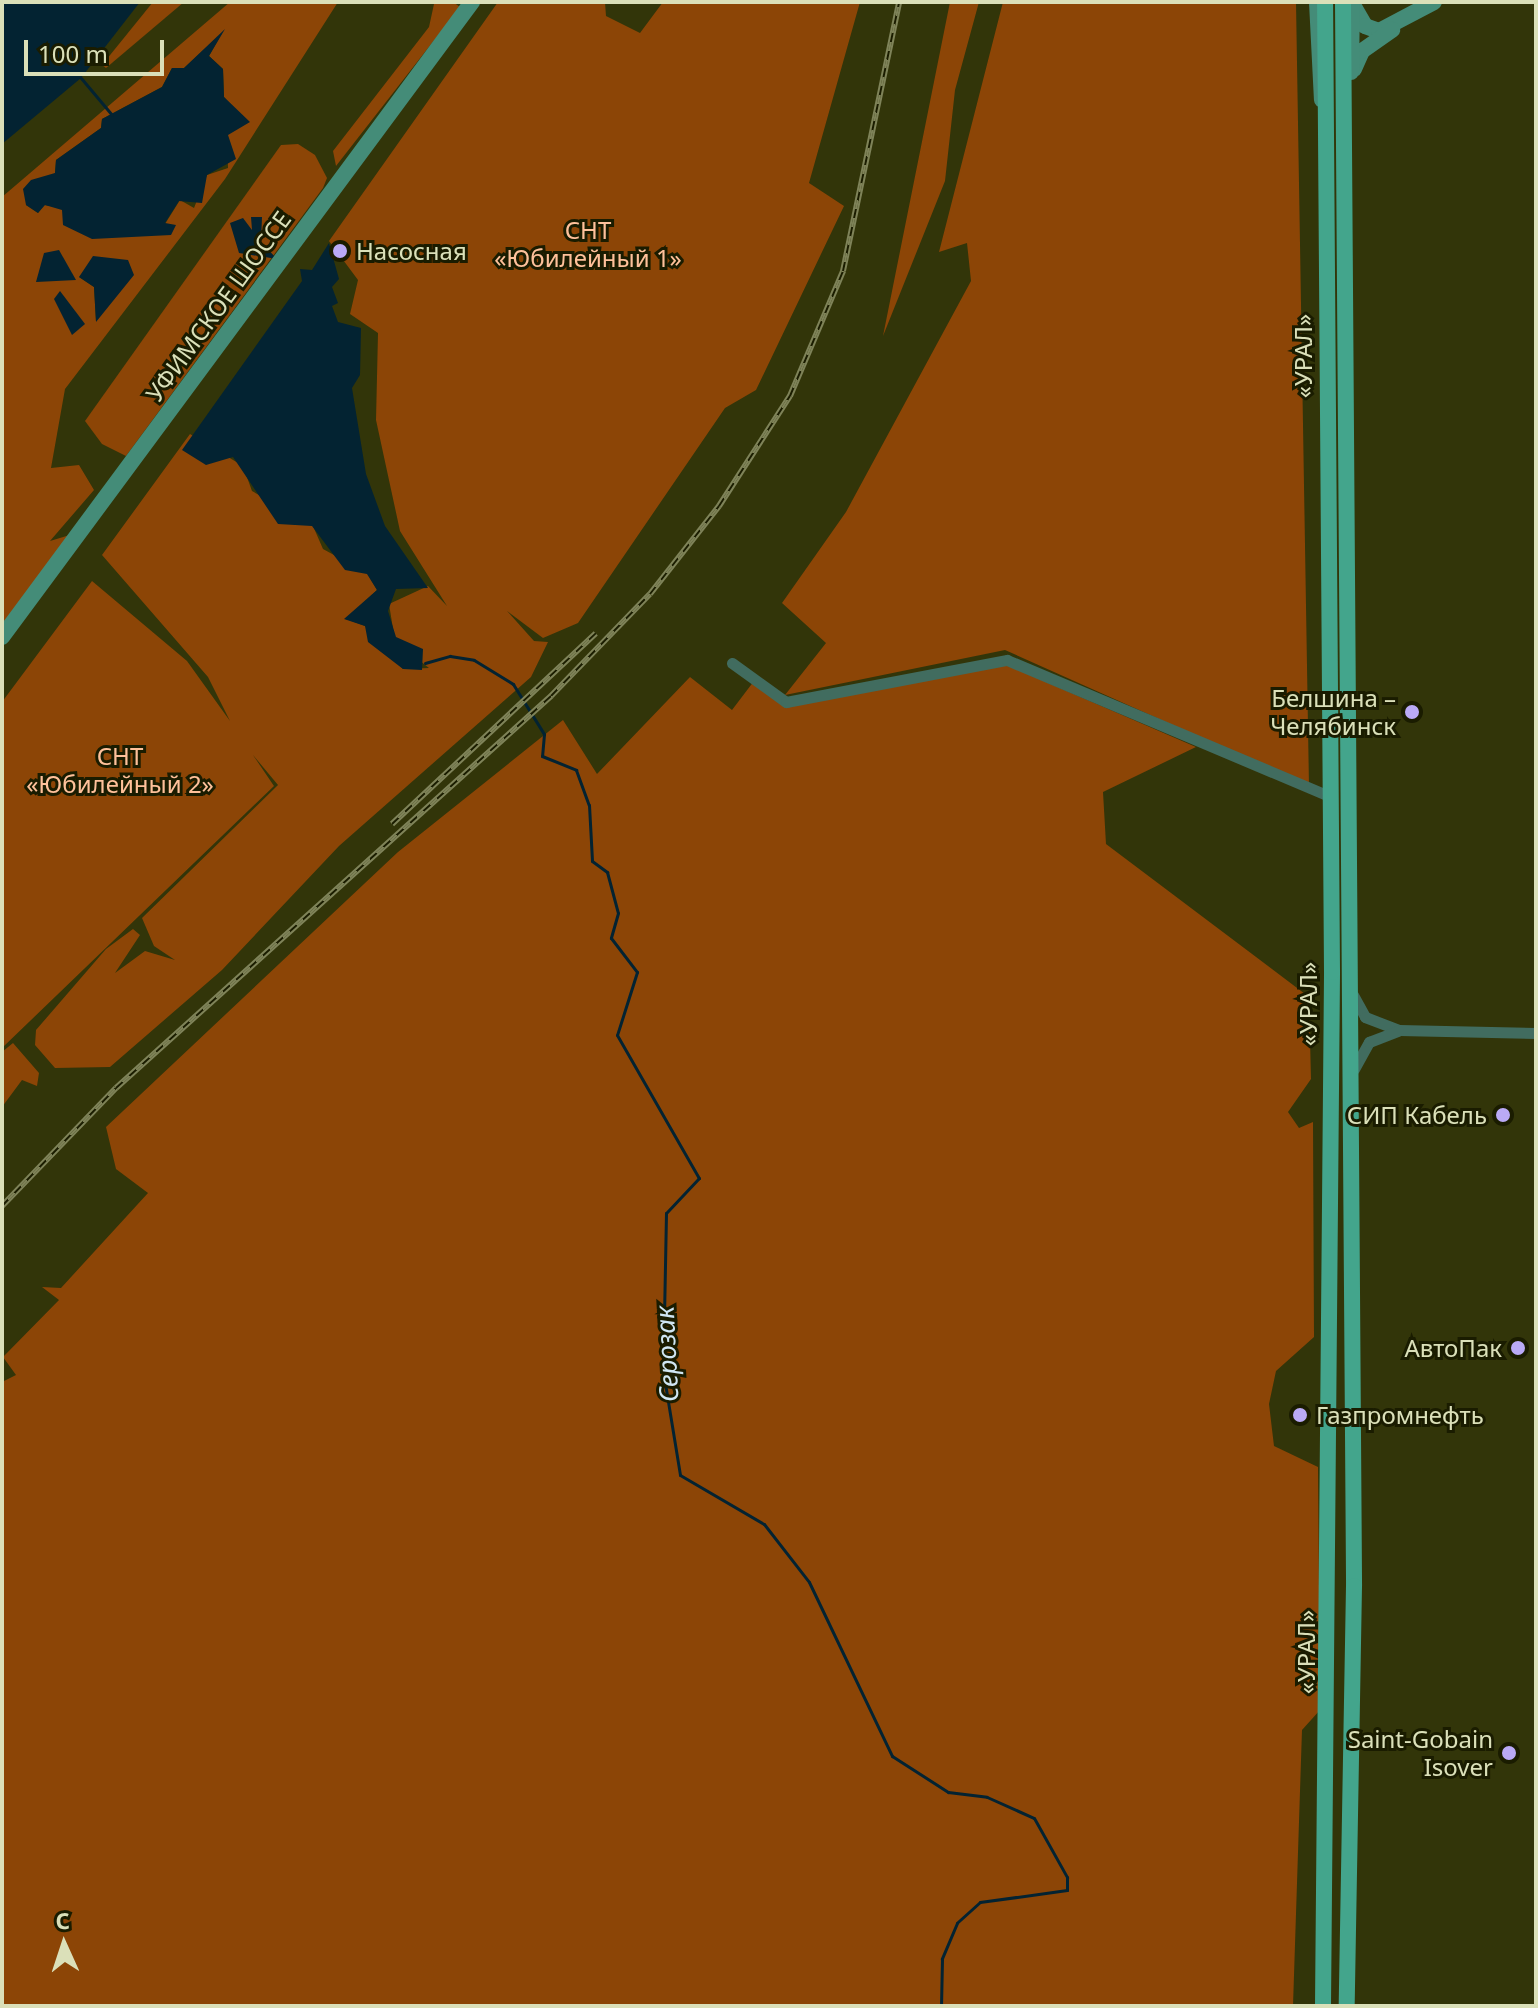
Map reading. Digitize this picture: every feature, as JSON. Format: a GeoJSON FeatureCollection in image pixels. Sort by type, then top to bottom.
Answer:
{"type":"FeatureCollection","features":[{"type":"Feature","properties":{"kind":"main road","name":"УФИМСКОЕ ШОССЕ"},"geometry":{"type":"LineString","coordinates":[[2,637],[472,2]]}},
{"type":"Feature","properties":{"kind":"main road"},"geometry":{"type":"LineString","coordinates":[[1317,2],[1325,111]]}},
{"type":"Feature","properties":{"kind":"main road","name":"«УРАЛ»"},"geometry":{"type":"LineString","coordinates":[[1323,2006],[1331,797],[1325,2]]}},
{"type":"Feature","properties":{"kind":"main road","name":"«УРАЛ»"},"geometry":{"type":"LineString","coordinates":[[1343,2],[1354,1729],[1347,2006]]}},
{"type":"Feature","properties":{"kind":"main road"},"geometry":{"type":"LineString","coordinates":[[1346,311],[1352,2]]}},
{"type":"Feature","properties":{"kind":"main road"},"geometry":{"type":"LineString","coordinates":[[1352,2],[1372,29],[1410,17]]}},
{"type":"Feature","properties":{"kind":"main road"},"geometry":{"type":"LineString","coordinates":[[1351,89],[1362,51],[1434,2]]}},
{"type":"Feature","properties":{"kind":"street"},"geometry":{"type":"LineString","coordinates":[[732,663],[786,702],[1007,660],[1331,797]]}},
{"type":"Feature","properties":{"kind":"street"},"geometry":{"type":"LineString","coordinates":[[1350,985],[1365,1017],[1399,1030],[1536,1033]]}},
{"type":"Feature","properties":{"kind":"street"},"geometry":{"type":"LineString","coordinates":[[1350,1093],[1361,1051],[1399,1030]]}},
{"type":"Feature","properties":{"kind":"green space"},"geometry":{"type":"Polygon","coordinates":[[[153,2],[184,2],[106,68],[102,65],[153,2]]]}},
{"type":"Feature","properties":{"kind":"green space"},"geometry":{"type":"Polygon","coordinates":[[[230,2],[338,2],[225,179],[65,389],[51,468],[79,465],[94,490],[50,541],[73,534],[2,626],[2,197],[230,2]],[[222,33],[184,68],[172,68],[162,87],[102,119],[101,128],[56,160],[55,173],[26,205],[38,213],[44,205],[165,224],[180,200],[194,208],[207,175],[228,168],[227,135],[238,114],[224,97],[223,69],[209,56],[222,33]],[[110,263],[79,277],[94,287],[96,321],[123,285],[110,263]]]}},
{"type":"Feature","properties":{"kind":"green space"},"geometry":{"type":"Polygon","coordinates":[[[453,2],[460,7],[336,166],[333,151],[429,27],[434,4],[453,2]]]}},
{"type":"Feature","properties":{"kind":"green space"},"geometry":{"type":"Polygon","coordinates":[[[498,2],[605,2],[606,16],[640,33],[663,2],[860,2],[809,183],[844,206],[756,390],[725,408],[578,623],[543,638],[507,611],[534,641],[548,642],[531,677],[339,846],[222,970],[110,1067],[55,1068],[35,1045],[36,1030],[106,949],[133,929],[140,935],[115,973],[145,951],[175,960],[154,946],[142,918],[278,785],[253,755],[274,786],[2,1048],[2,702],[92,581],[187,661],[230,721],[208,677],[102,555],[190,434],[243,466],[252,491],[313,526],[323,549],[367,573],[377,590],[346,619],[365,626],[403,669],[429,668],[395,641],[389,604],[428,586],[447,606],[400,531],[376,420],[378,333],[350,314],[358,280],[329,241],[498,2]]]}},
{"type":"Feature","properties":{"kind":"green space"},"geometry":{"type":"Polygon","coordinates":[[[950,2],[979,2],[955,90],[945,181],[883,336],[950,2]]]}},
{"type":"Feature","properties":{"kind":"green space"},"geometry":{"type":"Polygon","coordinates":[[[1003,2],[1296,2],[1309,786],[1005,650],[785,695],[826,643],[782,603],[846,512],[971,281],[967,243],[939,252],[1003,2]]]}},
{"type":"Feature","properties":{"kind":"green space"},"geometry":{"type":"Polygon","coordinates":[[[298,144],[315,155],[327,178],[323,188],[126,456],[102,444],[85,421],[281,145],[298,144]]]}},
{"type":"Feature","properties":{"kind":"green space"},"geometry":{"type":"Polygon","coordinates":[[[1002,663],[1196,747],[1103,792],[1106,844],[1309,997],[1311,1079],[1288,1112],[1299,1128],[1313,1122],[1314,1337],[1276,1371],[1269,1404],[1274,1446],[1318,1467],[1320,1710],[1302,1730],[1293,2006],[2,2006],[2,1382],[16,1375],[3,1357],[59,1300],[42,1287],[61,1288],[148,1193],[116,1169],[106,1127],[398,852],[563,720],[597,774],[690,677],[732,710],[754,681],[780,699],[1002,663]]]}},
{"type":"Feature","properties":{"kind":"green space"},"geometry":{"type":"Polygon","coordinates":[[[13,1043],[39,1073],[37,1086],[22,1080],[2,1107],[2,1052],[13,1043]]]}},
{"type":"Feature","properties":{"kind":"water"},"geometry":{"type":"Polygon","coordinates":[[[2,2],[140,2],[81,78],[2,144],[2,2]]]}},
{"type":"Feature","properties":{"kind":"water"},"geometry":{"type":"Polygon","coordinates":[[[225,29],[209,56],[223,69],[224,97],[250,122],[228,135],[236,159],[207,175],[202,203],[179,201],[165,223],[176,225],[171,235],[92,239],[63,225],[62,210],[45,205],[38,213],[26,205],[23,189],[31,180],[55,173],[56,160],[101,128],[102,119],[162,87],[172,68],[184,68],[225,29]]]}},
{"type":"Feature","properties":{"kind":"water"},"geometry":{"type":"Polygon","coordinates":[[[251,217],[262,217],[261,242],[277,259],[239,253],[230,223],[243,218],[252,230],[251,217]]]}},
{"type":"Feature","properties":{"kind":"water"},"geometry":{"type":"Polygon","coordinates":[[[329,243],[339,279],[332,287],[338,303],[332,306],[338,322],[361,328],[360,375],[352,388],[366,474],[385,526],[428,588],[396,589],[388,611],[396,637],[423,649],[422,670],[403,669],[368,642],[365,626],[344,619],[377,590],[367,574],[345,570],[312,526],[278,524],[233,457],[206,465],[182,450],[302,281],[300,269],[312,270],[329,243]]]}},
{"type":"Feature","properties":{"kind":"water"},"geometry":{"type":"Polygon","coordinates":[[[59,250],[76,280],[36,282],[44,253],[59,250]]]}},
{"type":"Feature","properties":{"kind":"water"},"geometry":{"type":"Polygon","coordinates":[[[93,256],[128,260],[134,275],[96,322],[94,287],[79,277],[93,256]]]}},
{"type":"Feature","properties":{"kind":"water"},"geometry":{"type":"Polygon","coordinates":[[[60,291],[85,324],[72,335],[54,299],[60,291]]]}},
{"type":"Feature","properties":{"kind":"waterway"},"geometry":{"type":"LineString","coordinates":[[81,78],[112,115]]}},
{"type":"Feature","properties":{"kind":"waterway","name":"Серозак"},"geometry":{"type":"LineString","coordinates":[[425,663],[450,656],[474,660],[513,684],[544,734],[542,756],[576,770],[589,805],[592,861],[607,872],[618,913],[611,938],[637,972],[617,1035],[699,1178],[666,1213],[663,1371],[680,1475],[764,1524],[809,1582],[892,1756],[948,1792],[987,1797],[1034,1818],[1067,1877],[1067,1890],[980,1902],[957,1923],[942,1959],[941,2006]]}},
{"type":"Feature","properties":{"kind":"railway"},"geometry":{"type":"LineString","coordinates":[[2,1206],[116,1088],[551,696],[650,594],[719,506],[790,396],[843,271],[899,2]]}},
{"type":"Feature","properties":{"kind":"railway"},"geometry":{"type":"LineString","coordinates":[[392,824],[596,633]]}},
{"type":"Feature","properties":{"kind":"place","name":"Насосная"},"geometry":{"type":"Point","coordinates":[340,251]}},
{"type":"Feature","properties":{"kind":"place","name":"Белшина – Челябинск"},"geometry":{"type":"Point","coordinates":[1412,712]}},
{"type":"Feature","properties":{"kind":"place","name":"СИП Кабель"},"geometry":{"type":"Point","coordinates":[1503,1115]}},
{"type":"Feature","properties":{"kind":"place","name":"АвтоПак"},"geometry":{"type":"Point","coordinates":[1518,1348]}},
{"type":"Feature","properties":{"kind":"place","name":"Газпромнефть"},"geometry":{"type":"Point","coordinates":[1300,1415]}},
{"type":"Feature","properties":{"kind":"place","name":"Saint-Gobain Isover"},"geometry":{"type":"Point","coordinates":[1509,1753]}},
{"type":"Feature","properties":{"kind":"park label","name":"СНТ «Юбилейный 1»"},"geometry":{"type":"Point","coordinates":[588,244]}},
{"type":"Feature","properties":{"kind":"park label","name":"СНТ «Юбилейный 2»"},"geometry":{"type":"Point","coordinates":[120,770]}}]}
